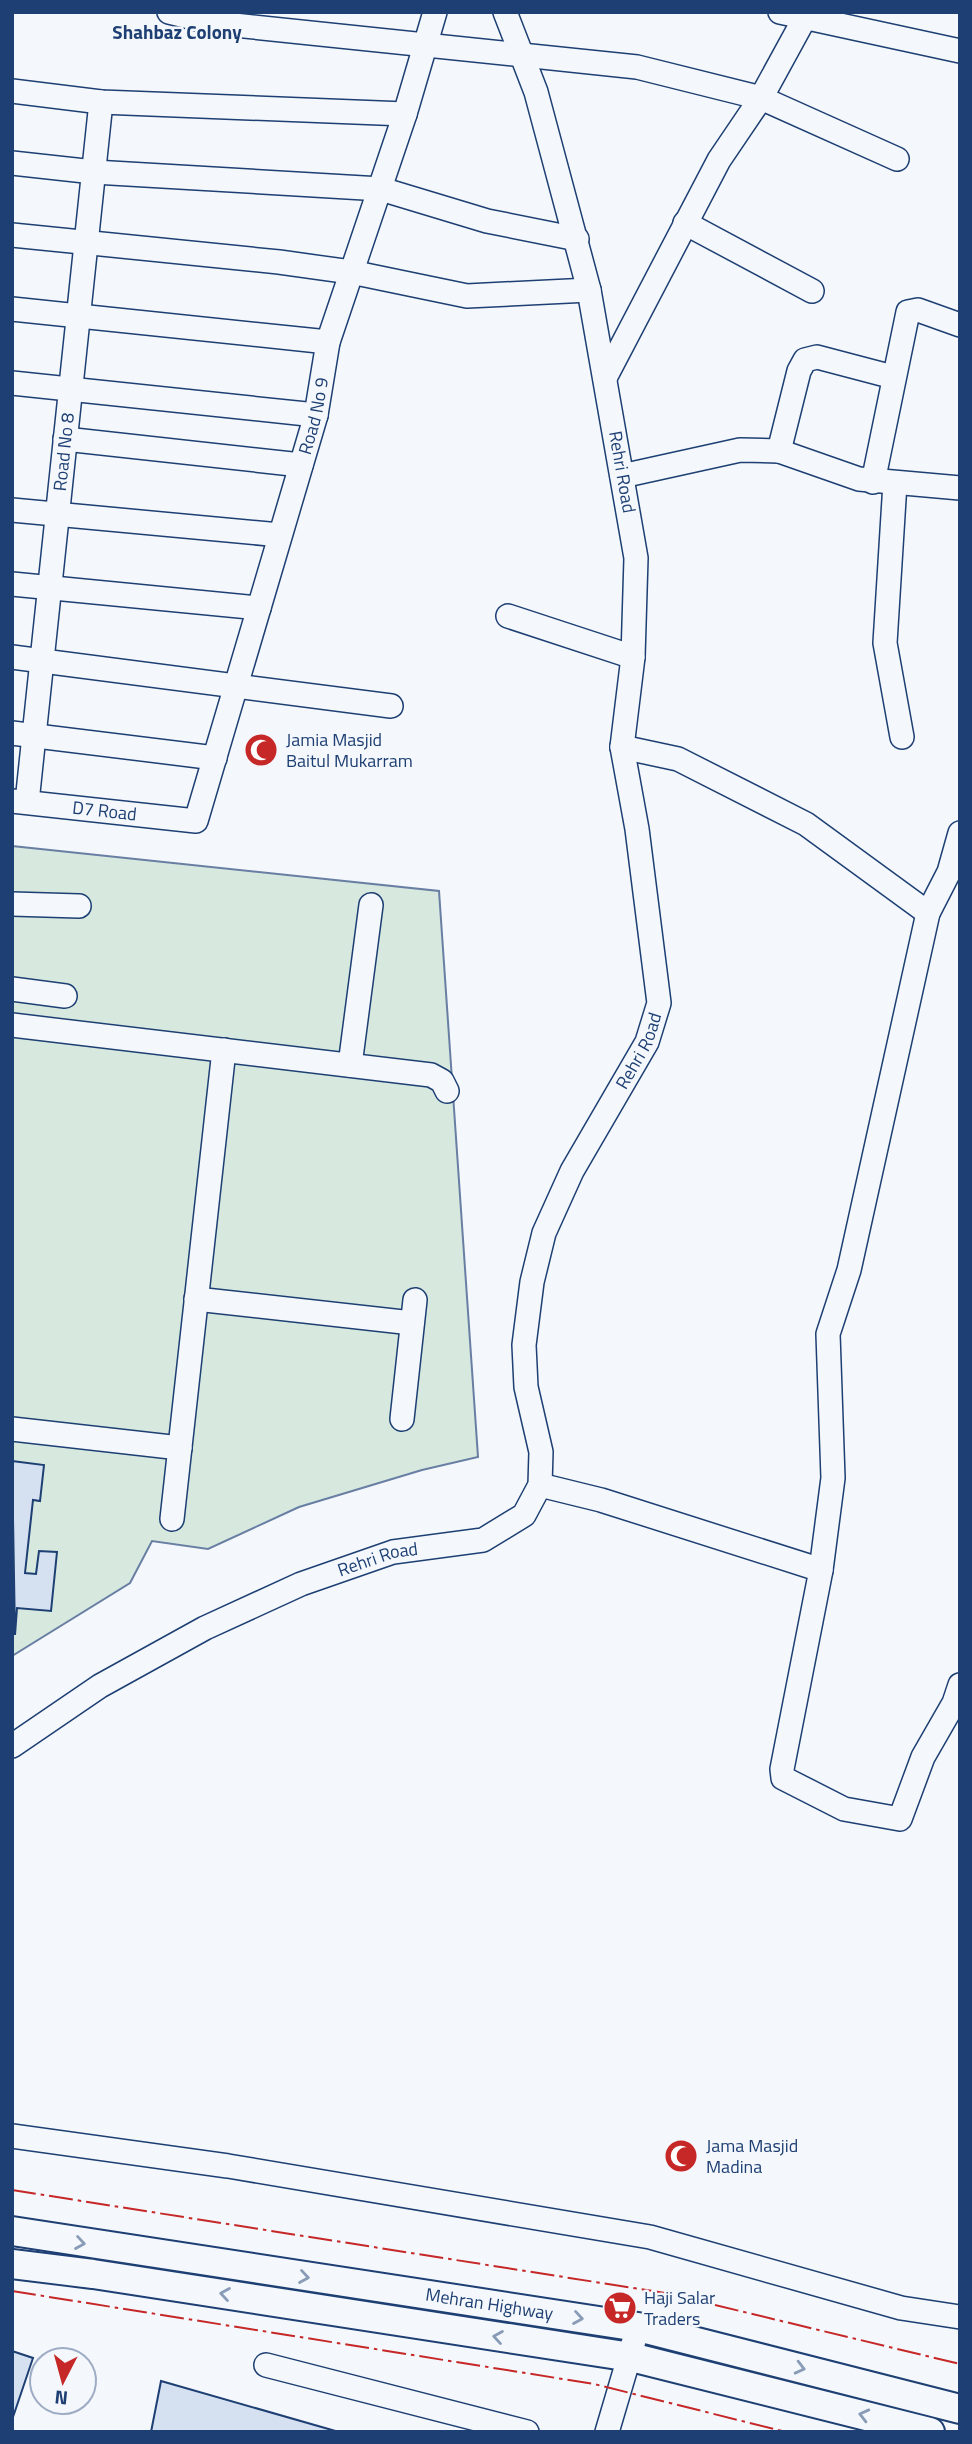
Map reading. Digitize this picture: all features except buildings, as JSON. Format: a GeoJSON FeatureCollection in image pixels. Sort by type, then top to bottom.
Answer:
{"type":"FeatureCollection","features":[{"type":"Feature","properties":{"kind":"main road","name":"Mehran Highway"},"geometry":{"type":"LineString","coordinates":[[12,2231],[638,2327],[960,2409]]}},
{"type":"Feature","properties":{"kind":"main road"},"geometry":{"type":"LineString","coordinates":[[12,2264],[93,2273],[631,2357],[915,2430]]}},
{"type":"Feature","properties":{"kind":"street"},"geometry":{"type":"LineString","coordinates":[[169,12],[215,23],[637,67],[761,98],[897,159]]}},
{"type":"Feature","properties":{"kind":"street","name":"Road No 9"},"geometry":{"type":"LineString","coordinates":[[196,821],[316,415],[328,342],[381,189],[435,12]]}},
{"type":"Feature","properties":{"kind":"street","name":"Rehri Road"},"geometry":{"type":"LineString","coordinates":[[12,1745],[100,1686],[205,1628],[301,1584],[393,1552],[483,1540],[524,1515],[540,1485],[541,1452],[526,1387],[524,1345],[532,1282],[544,1233],[572,1171],[648,1042],[659,1003],[636,829],[622,747],[633,657],[636,558],[589,290],[577,239],[536,92],[506,12]]}},
{"type":"Feature","properties":{"kind":"street"},"geometry":{"type":"LineString","coordinates":[[780,12],[808,15],[960,51]]}},
{"type":"Feature","properties":{"kind":"street"},"geometry":{"type":"LineString","coordinates":[[605,378],[719,160],[761,98],[808,15]]}},
{"type":"Feature","properties":{"kind":"street"},"geometry":{"type":"LineString","coordinates":[[12,91],[101,102],[405,114]]}},
{"type":"Feature","properties":{"kind":"street","name":"Road No 8"},"geometry":{"type":"LineString","coordinates":[[19,801],[23,734],[42,661],[101,102]]}},
{"type":"Feature","properties":{"kind":"street"},"geometry":{"type":"LineString","coordinates":[[12,163],[94,172],[381,189],[486,221],[577,239]]}},
{"type":"Feature","properties":{"kind":"street"},"geometry":{"type":"LineString","coordinates":[[685,223],[812,291]]}},
{"type":"Feature","properties":{"kind":"street"},"geometry":{"type":"LineString","coordinates":[[12,235],[351,272],[467,296],[589,290]]}},
{"type":"Feature","properties":{"kind":"street"},"geometry":{"type":"LineString","coordinates":[[12,309],[328,342]]}},
{"type":"Feature","properties":{"kind":"street"},"geometry":{"type":"LineString","coordinates":[[902,737],[885,643],[884,483],[893,377],[908,312],[918,310],[960,325]]}},
{"type":"Feature","properties":{"kind":"street"},"geometry":{"type":"LineString","coordinates":[[779,451],[799,371],[805,360],[817,357],[893,377]]}},
{"type":"Feature","properties":{"kind":"street"},"geometry":{"type":"LineString","coordinates":[[12,383],[316,415]]}},
{"type":"Feature","properties":{"kind":"street"},"geometry":{"type":"LineString","coordinates":[[65,439],[302,465]]}},
{"type":"Feature","properties":{"kind":"street"},"geometry":{"type":"LineString","coordinates":[[622,476],[740,450],[779,451],[884,483],[960,488]]}},
{"type":"Feature","properties":{"kind":"street"},"geometry":{"type":"LineString","coordinates":[[12,510],[280,536]]}},
{"type":"Feature","properties":{"kind":"street"},"geometry":{"type":"LineString","coordinates":[[12,584],[259,608]]}},
{"type":"Feature","properties":{"kind":"street"},"geometry":{"type":"LineString","coordinates":[[508,616],[633,657]]}},
{"type":"Feature","properties":{"kind":"street"},"geometry":{"type":"LineString","coordinates":[[12,657],[391,706]]}},
{"type":"Feature","properties":{"kind":"street"},"geometry":{"type":"LineString","coordinates":[[23,734],[215,758]]}},
{"type":"Feature","properties":{"kind":"street"},"geometry":{"type":"LineString","coordinates":[[622,747],[678,759],[806,824],[928,913]]}},
{"type":"Feature","properties":{"kind":"street","name":"D7 Road"},"geometry":{"type":"LineString","coordinates":[[19,801],[196,821]]}},
{"type":"Feature","properties":{"kind":"street"},"geometry":{"type":"LineString","coordinates":[[960,834],[949,872],[928,913],[849,1270],[828,1334],[833,1478],[821,1570],[782,1769],[787,1782],[844,1809],[900,1819],[923,1757],[954,1703],[960,1685]]}},
{"type":"Feature","properties":{"kind":"street"},"geometry":{"type":"LineString","coordinates":[[12,904],[79,906]]}},
{"type":"Feature","properties":{"kind":"street"},"geometry":{"type":"LineString","coordinates":[[349,1065],[371,905]]}},
{"type":"Feature","properties":{"kind":"street"},"geometry":{"type":"LineString","coordinates":[[12,989],[65,996]]}},
{"type":"Feature","properties":{"kind":"street"},"geometry":{"type":"LineString","coordinates":[[12,1025],[430,1075],[442,1081],[446,1090]]}},
{"type":"Feature","properties":{"kind":"street"},"geometry":{"type":"LineString","coordinates":[[173,1519],[223,1050]]}},
{"type":"Feature","properties":{"kind":"street"},"geometry":{"type":"LineString","coordinates":[[197,1299],[413,1311],[402,1419]]}},
{"type":"Feature","properties":{"kind":"street"},"geometry":{"type":"LineString","coordinates":[[12,1429],[180,1448]]}},
{"type":"Feature","properties":{"kind":"street"},"geometry":{"type":"LineString","coordinates":[[540,1485],[601,1500],[821,1570]]}},
{"type":"Feature","properties":{"kind":"street"},"geometry":{"type":"LineString","coordinates":[[12,2136],[228,2166],[650,2236],[901,2308],[960,2317]]}},
{"type":"Feature","properties":{"kind":"street"},"geometry":{"type":"LineString","coordinates":[[607,2432],[638,2327]]}},
{"type":"Feature","properties":{"kind":"street"},"geometry":{"type":"LineString","coordinates":[[265,2365],[527,2432]]}},
{"type":"Feature","properties":{"kind":"shaded area"},"geometry":{"type":"Polygon","coordinates":[[[12,846],[439,891],[478,1457],[422,1470],[299,1507],[208,1549],[152,1541],[130,1583],[12,1656],[12,846]]]}},
{"type":"Feature","properties":{"kind":"power"},"geometry":{"type":"LineString","coordinates":[[12,2190],[665,2293],[960,2364]]}},
{"type":"Feature","properties":{"kind":"power"},"geometry":{"type":"LineString","coordinates":[[12,2291],[594,2384],[786,2432]]}},
{"type":"Feature","properties":{"kind":"place","name":"Jamia Masjid Baitul Mukarram"},"geometry":{"type":"Point","coordinates":[261,750]}},
{"type":"Feature","properties":{"kind":"place","name":"Jama Masjid Madina"},"geometry":{"type":"Point","coordinates":[681,2156]}},
{"type":"Feature","properties":{"kind":"place","name":"Haji Salar Traders"},"geometry":{"type":"Point","coordinates":[620,2308]}},
{"type":"Feature","properties":{"kind":"district","name":"Shahbaz Colony"},"geometry":{"type":"Point","coordinates":[177,32]}}]}
